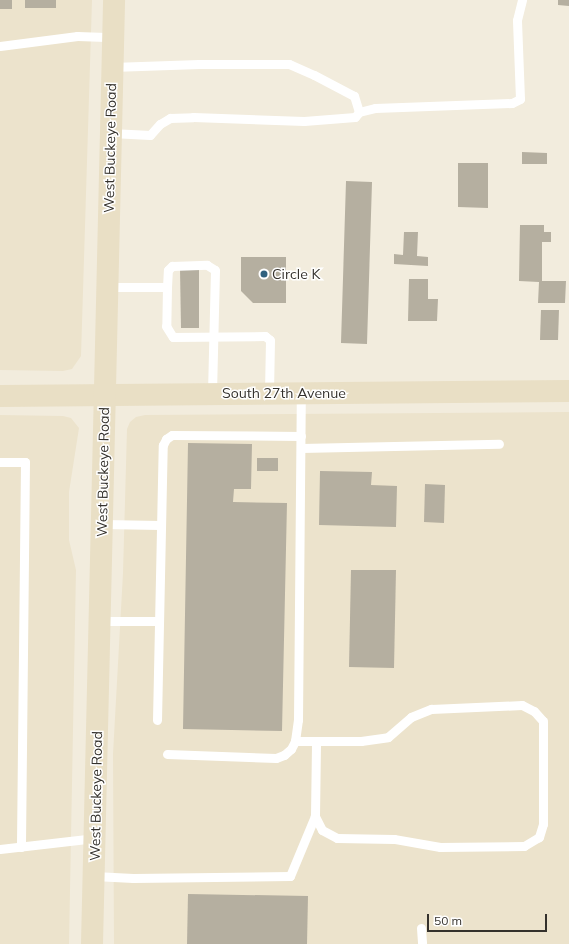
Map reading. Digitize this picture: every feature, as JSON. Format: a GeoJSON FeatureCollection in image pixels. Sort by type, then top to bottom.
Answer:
{"type":"FeatureCollection","features":[{"type":"Feature","properties":{"kind":"main road","name":"West Buckeye Road"},"geometry":{"type":"LineString","coordinates":[[92,944],[114,0]]}},
{"type":"Feature","properties":{"kind":"main road","name":"South 27th Avenue"},"geometry":{"type":"LineString","coordinates":[[0,396],[569,391]]}},
{"type":"Feature","properties":{"kind":"lane"},"geometry":{"type":"LineString","coordinates":[[111,133],[150,135],[160,124],[170,118],[193,117],[304,122],[355,117],[359,112],[375,108],[512,103],[520,99],[517,20],[522,0]]}},
{"type":"Feature","properties":{"kind":"lane"},"geometry":{"type":"LineString","coordinates":[[0,46],[77,36],[113,37]]}},
{"type":"Feature","properties":{"kind":"lane"},"geometry":{"type":"LineString","coordinates":[[112,67],[199,64],[289,64],[354,96],[359,112]]}},
{"type":"Feature","properties":{"kind":"lane"},"geometry":{"type":"LineString","coordinates":[[212,394],[213,337],[215,270],[207,265],[172,266],[168,270],[167,287],[166,326],[169,332],[173,337],[213,337],[265,336],[270,340],[269,393]]}},
{"type":"Feature","properties":{"kind":"lane"},"geometry":{"type":"LineString","coordinates":[[107,287],[167,287]]}},
{"type":"Feature","properties":{"kind":"lane"},"geometry":{"type":"LineString","coordinates":[[167,754],[276,758],[284,755],[291,749],[295,740],[298,720],[301,393]]}},
{"type":"Feature","properties":{"kind":"lane"},"geometry":{"type":"LineString","coordinates":[[157,720],[162,455],[163,445],[166,439],[172,435],[301,436]]}},
{"type":"Feature","properties":{"kind":"lane"},"geometry":{"type":"LineString","coordinates":[[300,448],[499,444]]}},
{"type":"Feature","properties":{"kind":"lane"},"geometry":{"type":"LineString","coordinates":[[0,462],[25,462],[21,848]]}},
{"type":"Feature","properties":{"kind":"lane"},"geometry":{"type":"LineString","coordinates":[[102,524],[160,525]]}},
{"type":"Feature","properties":{"kind":"lane"},"geometry":{"type":"LineString","coordinates":[[100,621],[159,622]]}},
{"type":"Feature","properties":{"kind":"lane"},"geometry":{"type":"LineString","coordinates":[[295,740],[361,741],[388,737],[411,717],[431,709],[522,705],[534,711],[543,721],[543,824],[539,837],[524,846],[440,847],[394,839],[337,838],[322,830],[315,816]]}},
{"type":"Feature","properties":{"kind":"lane"},"geometry":{"type":"LineString","coordinates":[[94,876],[133,878],[290,876],[315,816],[316,741]]}},
{"type":"Feature","properties":{"kind":"lane"},"geometry":{"type":"LineString","coordinates":[[0,849],[21,848],[95,838]]}},
{"type":"Feature","properties":{"kind":"lane"},"geometry":{"type":"LineString","coordinates":[[421,928],[422,944]]}},
{"type":"Feature","properties":{"kind":"shaded area"},"geometry":{"type":"Polygon","coordinates":[[[0,0],[92,0],[81,356],[72,369],[63,371],[0,370],[0,0]]]}},
{"type":"Feature","properties":{"kind":"shaded area"},"geometry":{"type":"Polygon","coordinates":[[[569,412],[569,944],[114,944],[113,754],[123,573],[127,429],[130,422],[136,417],[145,415],[569,412]]]}},
{"type":"Feature","properties":{"kind":"shaded area"},"geometry":{"type":"Polygon","coordinates":[[[0,415],[63,416],[71,418],[79,428],[69,492],[69,540],[76,570],[69,944],[0,944],[0,415]]]}},
{"type":"Feature","properties":{"kind":"building"},"geometry":{"type":"Polygon","coordinates":[[[0,0],[12,0],[12,9],[0,9],[0,0]]]}},
{"type":"Feature","properties":{"kind":"building"},"geometry":{"type":"Polygon","coordinates":[[[25,0],[56,0],[56,8],[25,8],[25,0]]]}},
{"type":"Feature","properties":{"kind":"building"},"geometry":{"type":"Polygon","coordinates":[[[558,0],[569,0],[569,6],[558,5],[558,0]]]}},
{"type":"Feature","properties":{"kind":"building"},"geometry":{"type":"Polygon","coordinates":[[[522,152],[547,153],[547,164],[522,164],[522,152]]]}},
{"type":"Feature","properties":{"kind":"building"},"geometry":{"type":"Polygon","coordinates":[[[458,163],[488,163],[488,208],[458,207],[458,163]]]}},
{"type":"Feature","properties":{"kind":"building"},"geometry":{"type":"Polygon","coordinates":[[[346,181],[372,182],[367,344],[341,343],[346,181]]]}},
{"type":"Feature","properties":{"kind":"building"},"geometry":{"type":"Polygon","coordinates":[[[520,225],[544,225],[544,232],[551,232],[551,242],[542,242],[542,281],[566,281],[565,303],[538,303],[539,282],[519,281],[520,225]]]}},
{"type":"Feature","properties":{"kind":"building"},"geometry":{"type":"Polygon","coordinates":[[[404,232],[418,232],[417,256],[428,257],[428,266],[394,264],[394,254],[403,255],[404,232]]]}},
{"type":"Feature","properties":{"kind":"building","name":"Circle K"},"geometry":{"type":"Polygon","coordinates":[[[241,257],[286,257],[286,303],[253,303],[241,291],[241,257]]]}},
{"type":"Feature","properties":{"kind":"building"},"geometry":{"type":"Polygon","coordinates":[[[180,269],[199,269],[199,328],[181,328],[180,269]]]}},
{"type":"Feature","properties":{"kind":"building"},"geometry":{"type":"Polygon","coordinates":[[[409,279],[428,279],[428,299],[438,299],[437,321],[408,321],[409,279]]]}},
{"type":"Feature","properties":{"kind":"building"},"geometry":{"type":"Polygon","coordinates":[[[541,310],[559,310],[558,340],[540,340],[541,310]]]}},
{"type":"Feature","properties":{"kind":"building"},"geometry":{"type":"Polygon","coordinates":[[[188,443],[252,444],[251,489],[234,489],[233,502],[287,503],[282,731],[183,729],[188,443]]]}},
{"type":"Feature","properties":{"kind":"building"},"geometry":{"type":"Polygon","coordinates":[[[257,458],[278,458],[278,471],[257,471],[257,458]]]}},
{"type":"Feature","properties":{"kind":"building"},"geometry":{"type":"Polygon","coordinates":[[[320,471],[372,472],[371,485],[397,486],[396,527],[319,525],[320,471]]]}},
{"type":"Feature","properties":{"kind":"building"},"geometry":{"type":"Polygon","coordinates":[[[425,484],[445,485],[444,523],[424,522],[425,484]]]}},
{"type":"Feature","properties":{"kind":"building"},"geometry":{"type":"Polygon","coordinates":[[[351,570],[396,570],[394,668],[349,667],[351,570]]]}},
{"type":"Feature","properties":{"kind":"building"},"geometry":{"type":"Polygon","coordinates":[[[188,894],[308,896],[307,944],[187,944],[188,894]]]}},
{"type":"Feature","properties":{"kind":"place","name":"Circle K"},"geometry":{"type":"Point","coordinates":[264,274]}}]}
